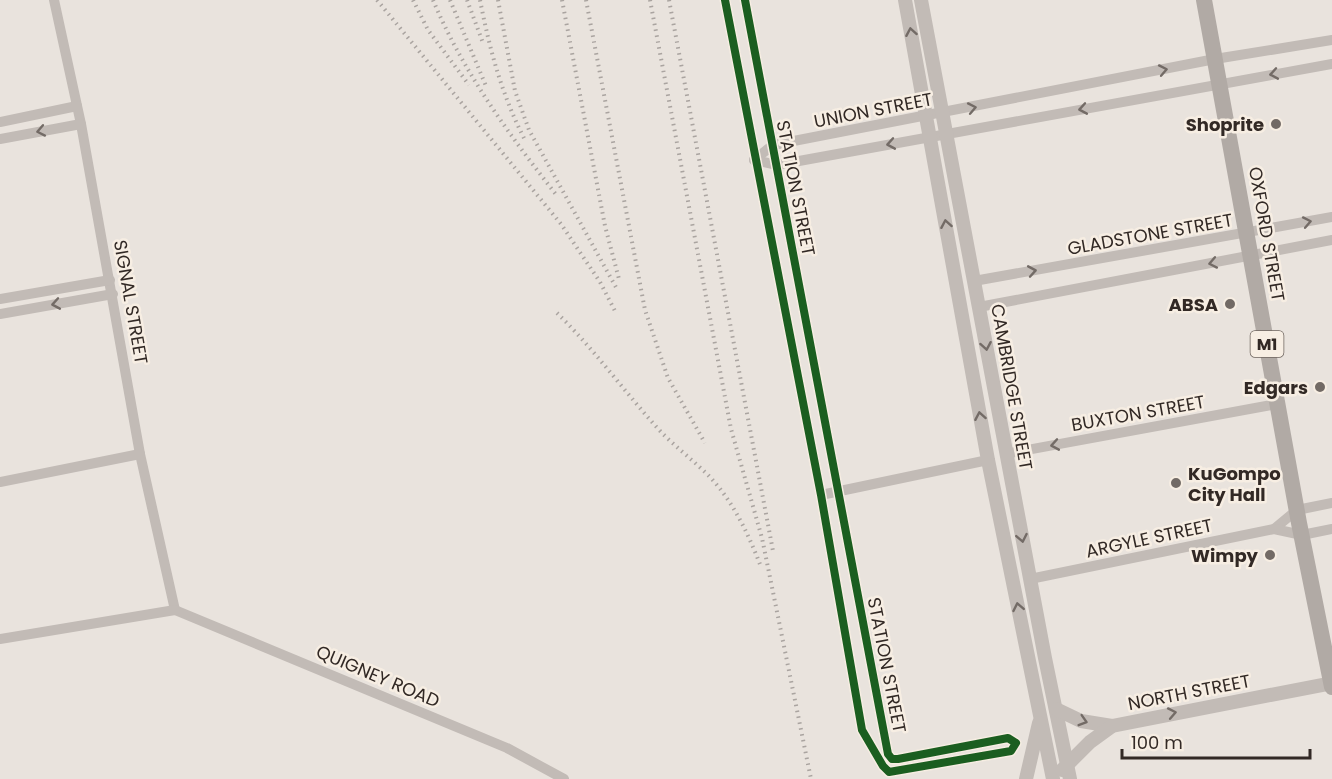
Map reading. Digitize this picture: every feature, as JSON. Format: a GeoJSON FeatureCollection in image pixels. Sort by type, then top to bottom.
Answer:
{"type":"FeatureCollection","features":[{"type":"Feature","properties":{"kind":"main road","name":"OXFORD STREET"},"geometry":{"type":"LineString","coordinates":[[1204,0],[1277,404],[1332,684]]}},
{"type":"Feature","properties":{"kind":"street","name":"SIGNAL STREET"},"geometry":{"type":"LineString","coordinates":[[54,0],[81,124],[140,454],[175,610]]}},
{"type":"Feature","properties":{"kind":"street","name":"STATION STREET"},"geometry":{"type":"LineString","coordinates":[[725,0],[754,160],[821,495],[862,730],[886,770],[898,772],[1014,749],[1015,740],[1008,738],[898,759],[890,757],[745,0]]}},
{"type":"Feature","properties":{"kind":"street","name":"CAMBRIDGE STREET"},"geometry":{"type":"LineString","coordinates":[[905,0],[988,460],[1053,778]]}},
{"type":"Feature","properties":{"kind":"street","name":"CAMBRIDGE STREET"},"geometry":{"type":"LineString","coordinates":[[921,0],[1005,454],[1068,772]]}},
{"type":"Feature","properties":{"kind":"street","name":"UNION STREET"},"geometry":{"type":"LineString","coordinates":[[754,160],[773,145],[943,114],[1215,59],[1332,40]]}},
{"type":"Feature","properties":{"kind":"street","name":"UNION STREET"},"geometry":{"type":"LineString","coordinates":[[754,160],[777,165],[1332,63]]}},
{"type":"Feature","properties":{"kind":"street"},"geometry":{"type":"LineString","coordinates":[[741,84],[760,81]]}},
{"type":"Feature","properties":{"kind":"street"},"geometry":{"type":"LineString","coordinates":[[0,122],[77,106]]}},
{"type":"Feature","properties":{"kind":"street"},"geometry":{"type":"LineString","coordinates":[[0,139],[81,124]]}},
{"type":"Feature","properties":{"kind":"street","name":"GLADSTONE STREET"},"geometry":{"type":"LineString","coordinates":[[974,281],[1332,217]]}},
{"type":"Feature","properties":{"kind":"street"},"geometry":{"type":"LineString","coordinates":[[979,307],[1332,240]]}},
{"type":"Feature","properties":{"kind":"street"},"geometry":{"type":"LineString","coordinates":[[0,299],[110,280]]}},
{"type":"Feature","properties":{"kind":"street"},"geometry":{"type":"LineString","coordinates":[[0,314],[113,294]]}},
{"type":"Feature","properties":{"kind":"street","name":"BUXTON STREET"},"geometry":{"type":"LineString","coordinates":[[1005,454],[1277,404]]}},
{"type":"Feature","properties":{"kind":"street"},"geometry":{"type":"LineString","coordinates":[[0,482],[140,454]]}},
{"type":"Feature","properties":{"kind":"street"},"geometry":{"type":"LineString","coordinates":[[821,495],[988,460]]}},
{"type":"Feature","properties":{"kind":"street","name":"ARGYLE STREET"},"geometry":{"type":"LineString","coordinates":[[1274,529],[1297,510],[1332,503]]}},
{"type":"Feature","properties":{"kind":"street","name":"ARGYLE STREET"},"geometry":{"type":"LineString","coordinates":[[1030,579],[1274,529],[1302,535],[1332,530]]}},
{"type":"Feature","properties":{"kind":"street"},"geometry":{"type":"LineString","coordinates":[[0,639],[175,610]]}},
{"type":"Feature","properties":{"kind":"street","name":"QUIGNEY ROAD"},"geometry":{"type":"LineString","coordinates":[[175,610],[507,748],[564,779]]}},
{"type":"Feature","properties":{"kind":"street","name":"NORTH STREET"},"geometry":{"type":"LineString","coordinates":[[1053,778],[1068,772],[1090,742],[1113,726],[1332,684]]}},
{"type":"Feature","properties":{"kind":"street"},"geometry":{"type":"LineString","coordinates":[[1056,709],[1081,721],[1113,726]]}},
{"type":"Feature","properties":{"kind":"street"},"geometry":{"type":"LineString","coordinates":[[1026,779],[1041,714]]}},
{"type":"Feature","properties":{"kind":"railway"},"geometry":{"type":"LineString","coordinates":[[377,0],[561,224],[600,282],[615,311]]}},
{"type":"Feature","properties":{"kind":"railway"},"geometry":{"type":"LineString","coordinates":[[413,0],[428,30],[469,85]]}},
{"type":"Feature","properties":{"kind":"railway"},"geometry":{"type":"LineString","coordinates":[[433,0],[458,53],[473,78],[522,151],[558,197]]}},
{"type":"Feature","properties":{"kind":"railway"},"geometry":{"type":"LineString","coordinates":[[450,0],[486,86]]}},
{"type":"Feature","properties":{"kind":"railway"},"geometry":{"type":"LineString","coordinates":[[467,0],[483,43]]}},
{"type":"Feature","properties":{"kind":"railway"},"geometry":{"type":"LineString","coordinates":[[480,0],[498,73],[510,108],[526,142]]}},
{"type":"Feature","properties":{"kind":"railway"},"geometry":{"type":"LineString","coordinates":[[498,0],[515,91],[529,130],[618,291]]}},
{"type":"Feature","properties":{"kind":"railway"},"geometry":{"type":"LineString","coordinates":[[562,0],[605,226],[619,279]]}},
{"type":"Feature","properties":{"kind":"railway"},"geometry":{"type":"LineString","coordinates":[[586,0],[645,310],[668,378],[705,443]]}},
{"type":"Feature","properties":{"kind":"railway"},"geometry":{"type":"LineString","coordinates":[[650,0],[731,429],[762,538],[811,779]]}},
{"type":"Feature","properties":{"kind":"railway"},"geometry":{"type":"LineString","coordinates":[[669,0],[773,551]]}},
{"type":"Feature","properties":{"kind":"railway"},"geometry":{"type":"LineString","coordinates":[[557,313],[662,433],[718,486],[740,519],[761,567]]}},
{"type":"Feature","properties":{"kind":"cycle path"},"geometry":{"type":"LineString","coordinates":[[725,0],[821,495],[862,730],[883,766],[889,772],[1011,751],[1016,743],[1008,738],[898,759],[892,759],[888,754],[745,0]]}},
{"type":"Feature","properties":{"kind":"place","name":"Shoprite"},"geometry":{"type":"Point","coordinates":[1276,124]}},
{"type":"Feature","properties":{"kind":"place","name":"ABSA"},"geometry":{"type":"Point","coordinates":[1230,304]}},
{"type":"Feature","properties":{"kind":"place","name":"Edgars"},"geometry":{"type":"Point","coordinates":[1320,387]}},
{"type":"Feature","properties":{"kind":"place","name":"KuGompo City Hall"},"geometry":{"type":"Point","coordinates":[1176,483]}},
{"type":"Feature","properties":{"kind":"place","name":"Wimpy"},"geometry":{"type":"Point","coordinates":[1270,555]}}]}
